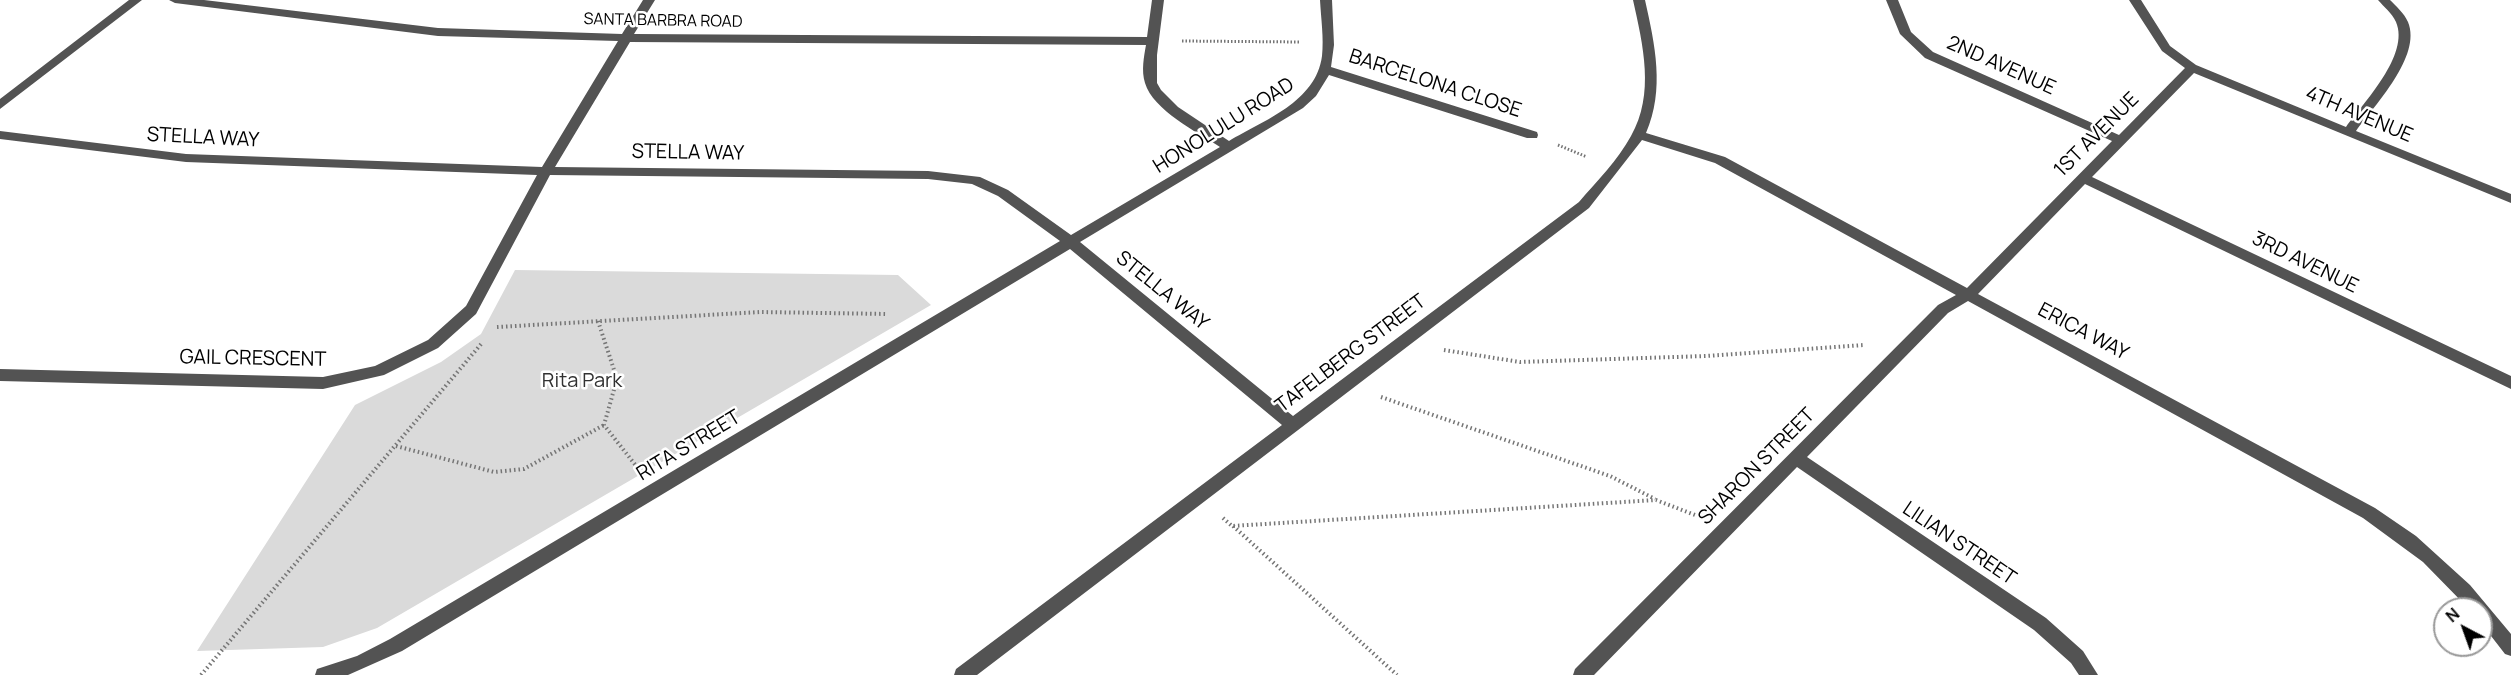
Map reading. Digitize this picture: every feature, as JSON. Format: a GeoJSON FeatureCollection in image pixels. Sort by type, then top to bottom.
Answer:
{"type":"FeatureCollection","features":[{"type":"Feature","properties":{"kind":"street"},"geometry":{"type":"LineString","coordinates":[[0,105],[136,0]]}},
{"type":"Feature","properties":{"kind":"street","name":"SANTA BARBRA ROAD"},"geometry":{"type":"LineString","coordinates":[[175,0],[438,32],[627,38],[1154,41]]}},
{"type":"Feature","properties":{"kind":"street","name":"GAIL CRESCENT"},"geometry":{"type":"LineString","coordinates":[[0,375],[323,383],[379,371],[433,344],[471,310],[546,171],[649,0]]}},
{"type":"Feature","properties":{"kind":"street"},"geometry":{"type":"LineString","coordinates":[[1158,0],[1150,82],[1154,91],[1175,110],[1229,147]]}},
{"type":"Feature","properties":{"kind":"street"},"geometry":{"type":"LineString","coordinates":[[1326,0],[1327,70]]}},
{"type":"Feature","properties":{"kind":"street","name":"TAFELBERG STREET"},"geometry":{"type":"LineString","coordinates":[[963,675],[1584,205],[1639,135],[1650,102],[1651,71],[1639,0]]}},
{"type":"Feature","properties":{"kind":"street","name":"2ND AVENUE"},"geometry":{"type":"LineString","coordinates":[[1892,0],[1906,34],[1929,55],[2120,140]]}},
{"type":"Feature","properties":{"kind":"street"},"geometry":{"type":"LineString","coordinates":[[2135,0],[2166,48],[2192,68]]}},
{"type":"Feature","properties":{"kind":"street"},"geometry":{"type":"LineString","coordinates":[[2349,132],[2396,65],[2405,44],[2402,21],[2384,0]]}},
{"type":"Feature","properties":{"kind":"street","name":"1ST AVENUE"},"geometry":{"type":"LineString","coordinates":[[1968,295],[2192,68]]}},
{"type":"Feature","properties":{"kind":"street","name":"4TH AVENUE"},"geometry":{"type":"LineString","coordinates":[[2192,68],[2511,199]]}},
{"type":"Feature","properties":{"kind":"street","name":"HONOLULU ROAD"},"geometry":{"type":"LineString","coordinates":[[1071,242],[1309,97],[1327,70]]}},
{"type":"Feature","properties":{"kind":"street","name":"BARCELONA CLOSE"},"geometry":{"type":"LineString","coordinates":[[1327,70],[1532,135]]}},
{"type":"Feature","properties":{"kind":"street","name":"STELLA WAY"},"geometry":{"type":"LineString","coordinates":[[0,135],[186,158],[546,171],[954,177],[992,187],[1071,242],[1293,424]]}},
{"type":"Feature","properties":{"kind":"street","name":"ERICA WAY"},"geometry":{"type":"LineString","coordinates":[[1639,135],[1720,160],[2385,522],[2455,579],[2511,648]]}},
{"type":"Feature","properties":{"kind":"street","name":"3RD AVENUE"},"geometry":{"type":"LineString","coordinates":[[2083,178],[2511,383]]}},
{"type":"Feature","properties":{"kind":"street","name":"RITA STREET"},"geometry":{"type":"LineString","coordinates":[[324,675],[362,662],[396,645],[1071,242]]}},
{"type":"Feature","properties":{"kind":"street","name":"SHARON STREET"},"geometry":{"type":"LineString","coordinates":[[1582,675],[1943,309],[1968,295]]}},
{"type":"Feature","properties":{"kind":"street","name":"LILIAN STREET"},"geometry":{"type":"LineString","coordinates":[[1796,458],[2040,624],[2076,657],[2090,675]]}},
{"type":"Feature","properties":{"kind":"path"},"geometry":{"type":"LineString","coordinates":[[1154,41],[1328,42]]}},
{"type":"Feature","properties":{"kind":"path"},"geometry":{"type":"LineString","coordinates":[[1585,167],[1591,158]]}},
{"type":"Feature","properties":{"kind":"path"},"geometry":{"type":"LineString","coordinates":[[485,327],[760,312],[897,314]]}},
{"type":"Feature","properties":{"kind":"path"},"geometry":{"type":"LineString","coordinates":[[396,446],[494,472],[524,469],[604,425],[616,379],[598,321]]}},
{"type":"Feature","properties":{"kind":"path"},"geometry":{"type":"LineString","coordinates":[[201,675],[496,327]]}},
{"type":"Feature","properties":{"kind":"path"},"geometry":{"type":"LineString","coordinates":[[1444,350],[1520,362],[1706,356],[1865,345]]}},
{"type":"Feature","properties":{"kind":"path"},"geometry":{"type":"LineString","coordinates":[[1381,397],[1610,476],[1656,500],[1701,518]]}},
{"type":"Feature","properties":{"kind":"path"},"geometry":{"type":"LineString","coordinates":[[604,425],[644,476]]}},
{"type":"Feature","properties":{"kind":"path"},"geometry":{"type":"LineString","coordinates":[[1232,526],[1656,500]]}},
{"type":"Feature","properties":{"kind":"path"},"geometry":{"type":"LineString","coordinates":[[1222,518],[1397,675]]}},
{"type":"Feature","properties":{"kind":"green space","name":"Rita Park"},"geometry":{"type":"Polygon","coordinates":[[[515,270],[898,275],[931,305],[377,628],[323,647],[197,651],[355,405],[441,362],[481,334],[515,270]]]}}]}
